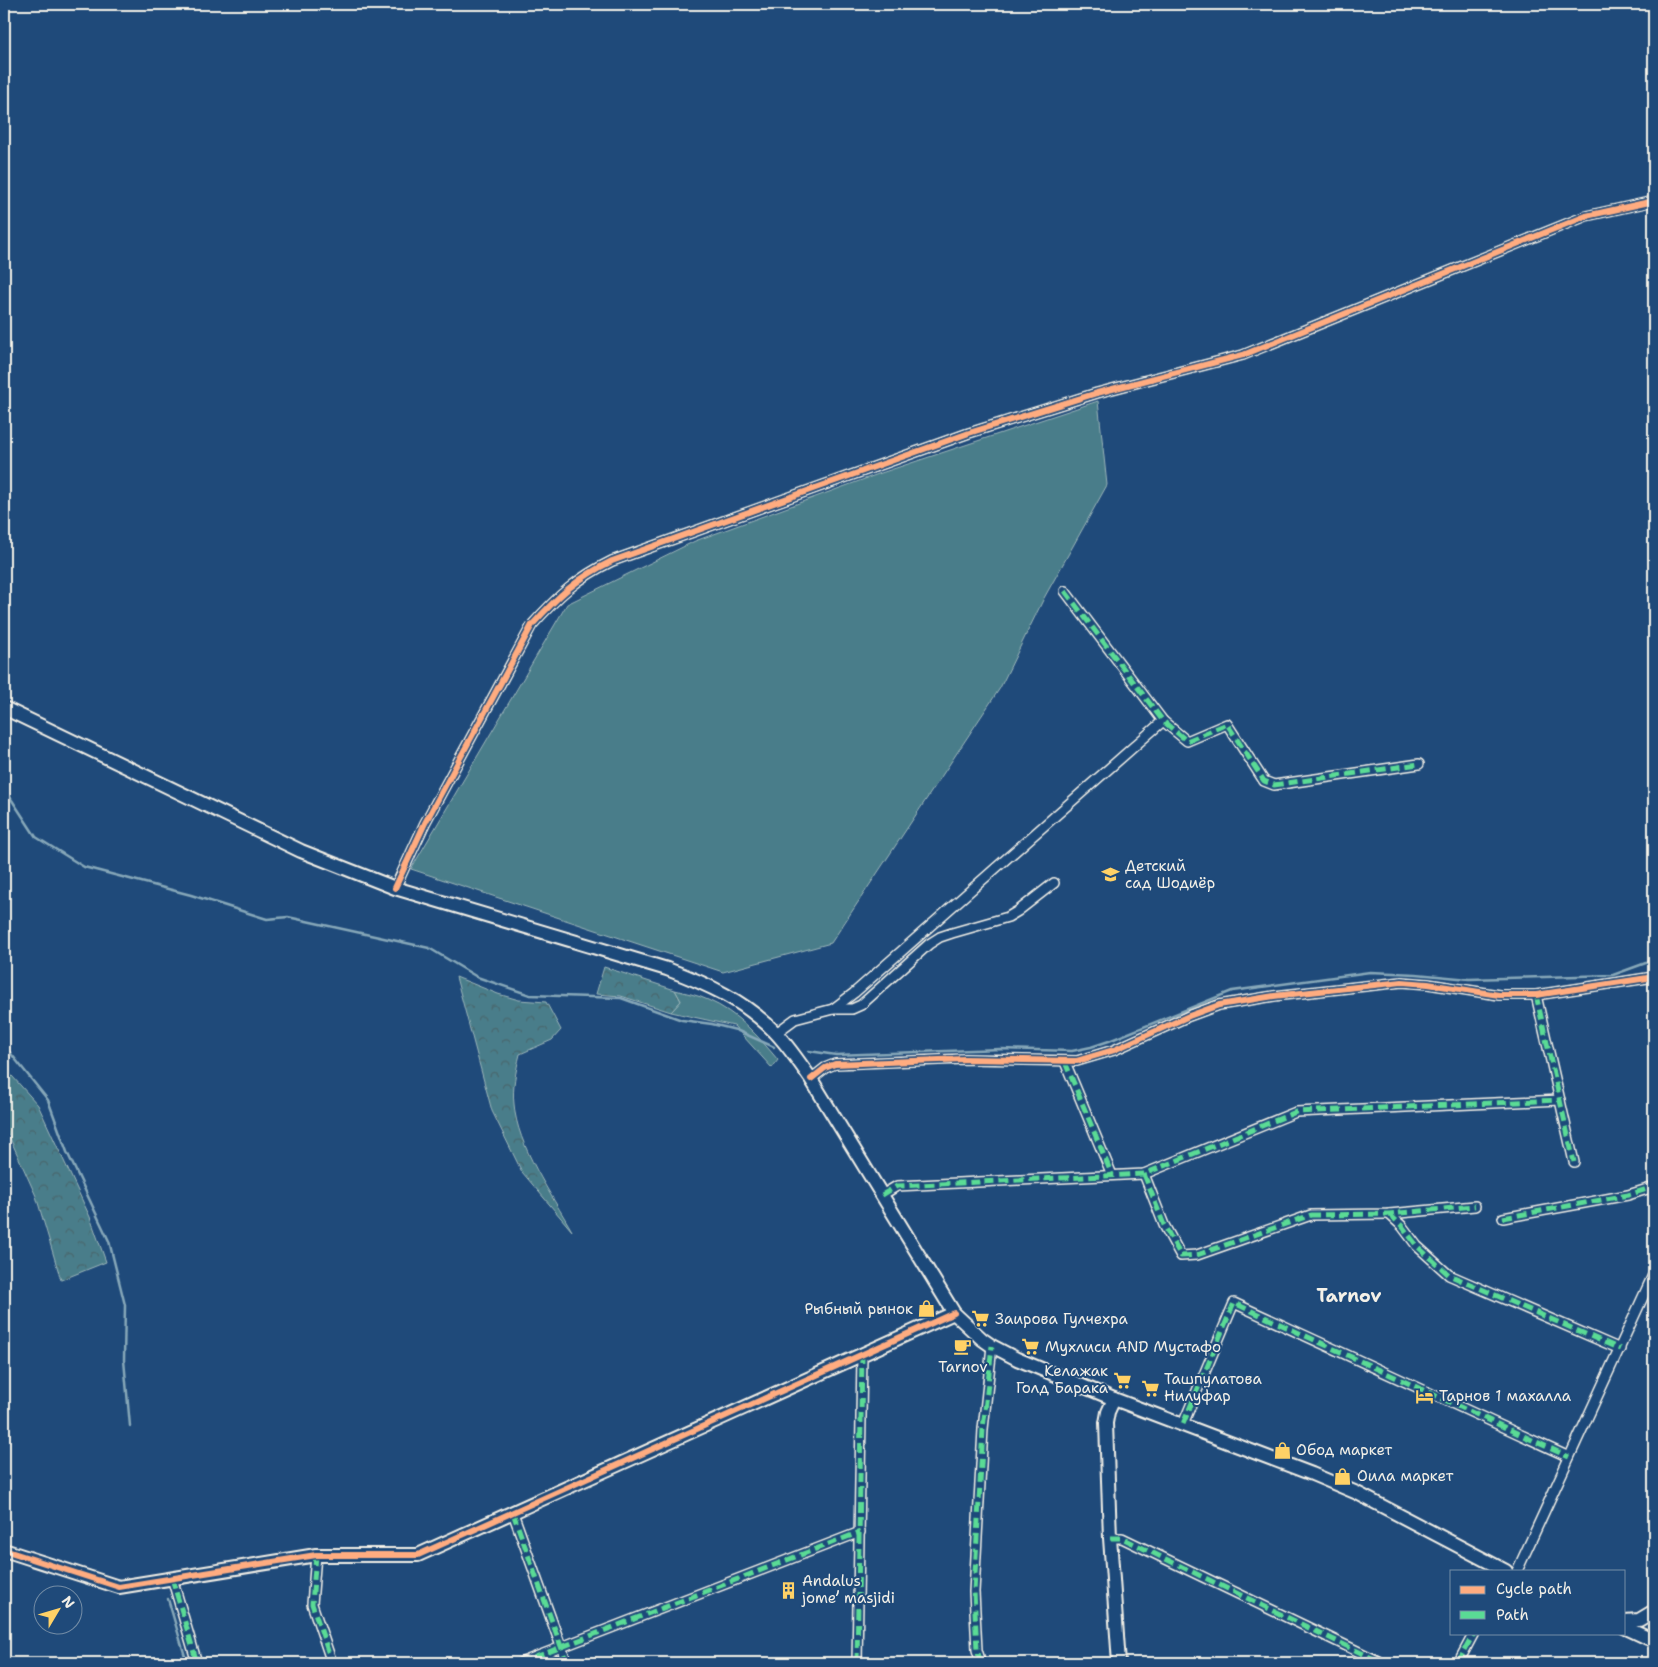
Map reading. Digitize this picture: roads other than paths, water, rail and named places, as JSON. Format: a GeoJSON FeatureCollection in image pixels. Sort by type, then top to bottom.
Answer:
{"type":"FeatureCollection","features":[{"type":"Feature","properties":{"kind":"main road"},"geometry":{"type":"LineString","coordinates":[[4,708],[301,851],[395,888],[667,969],[698,980],[728,995],[746,1006],[776,1033],[811,1079],[954,1313],[972,1331],[992,1346],[1114,1399],[1358,1493],[1504,1570]]}},
{"type":"Feature","properties":{"kind":"main road"},"geometry":{"type":"LineString","coordinates":[[4,1550],[119,1587],[316,1555],[418,1555],[954,1313]]}},
{"type":"Feature","properties":{"kind":"main road"},"geometry":{"type":"LineString","coordinates":[[1114,1399],[1108,1412],[1106,1423],[1110,1538],[1119,1663]]}},
{"type":"Feature","properties":{"kind":"main road"},"geometry":{"type":"LineString","coordinates":[[1626,1621],[1639,1620],[1654,1611]]}},
{"type":"Feature","properties":{"kind":"main road"},"geometry":{"type":"LineString","coordinates":[[1626,1627],[1653,1638]]}},
{"type":"Feature","properties":{"kind":"street"},"geometry":{"type":"LineString","coordinates":[[395,888],[425,822],[532,626],[552,603],[589,572],[612,561],[969,433],[1097,393],[1244,355],[1586,216],[1654,201]]}},
{"type":"Feature","properties":{"kind":"street"},"geometry":{"type":"LineString","coordinates":[[1065,591],[1163,721],[1187,741],[1227,724],[1264,780],[1274,785],[1419,764]]}},
{"type":"Feature","properties":{"kind":"street"},"geometry":{"type":"LineString","coordinates":[[833,1009],[862,986],[1163,721]]}},
{"type":"Feature","properties":{"kind":"street"},"geometry":{"type":"LineString","coordinates":[[776,1033],[795,1019],[833,1009],[852,1010],[862,1005],[934,941],[952,933],[1008,916],[1018,911],[1054,883]]}},
{"type":"Feature","properties":{"kind":"street"},"geometry":{"type":"LineString","coordinates":[[811,1079],[825,1068],[835,1064],[965,1059],[1064,1062],[1089,1058],[1114,1050],[1189,1016],[1219,1005],[1274,996],[1402,982],[1499,995],[1536,995],[1654,977]]}},
{"type":"Feature","properties":{"kind":"street"},"geometry":{"type":"LineString","coordinates":[[1536,995],[1574,1162]]}},
{"type":"Feature","properties":{"kind":"street"},"geometry":{"type":"LineString","coordinates":[[1064,1062],[1112,1176]]}},
{"type":"Feature","properties":{"kind":"street"},"geometry":{"type":"LineString","coordinates":[[882,1195],[897,1186],[1144,1174],[1296,1112],[1560,1100]]}},
{"type":"Feature","properties":{"kind":"street"},"geometry":{"type":"LineString","coordinates":[[1144,1174],[1164,1225],[1181,1256],[1197,1255],[1311,1215],[1389,1214],[1475,1206]]}},
{"type":"Feature","properties":{"kind":"street"},"geometry":{"type":"LineString","coordinates":[[1503,1218],[1654,1188]]}},
{"type":"Feature","properties":{"kind":"street"},"geometry":{"type":"LineString","coordinates":[[1389,1214],[1416,1246],[1449,1275],[1620,1349]]}},
{"type":"Feature","properties":{"kind":"street"},"geometry":{"type":"LineString","coordinates":[[1516,1570],[1654,1273]]}},
{"type":"Feature","properties":{"kind":"street"},"geometry":{"type":"LineString","coordinates":[[1183,1424],[1234,1303],[1569,1457]]}},
{"type":"Feature","properties":{"kind":"street"},"geometry":{"type":"LineString","coordinates":[[981,1663],[978,1650],[974,1592],[983,1429],[992,1346]]}},
{"type":"Feature","properties":{"kind":"street"},"geometry":{"type":"LineString","coordinates":[[857,1663],[862,1356]]}},
{"type":"Feature","properties":{"kind":"street"},"geometry":{"type":"LineString","coordinates":[[513,1512],[567,1663]]}},
{"type":"Feature","properties":{"kind":"street"},"geometry":{"type":"LineString","coordinates":[[520,1663],[860,1532]]}},
{"type":"Feature","properties":{"kind":"street"},"geometry":{"type":"LineString","coordinates":[[1110,1538],[1122,1538],[1382,1663]]}},
{"type":"Feature","properties":{"kind":"street"},"geometry":{"type":"LineString","coordinates":[[316,1555],[312,1604],[332,1663]]}},
{"type":"Feature","properties":{"kind":"street"},"geometry":{"type":"LineString","coordinates":[[172,1578],[197,1663]]}},
{"type":"Feature","properties":{"kind":"street"},"geometry":{"type":"LineString","coordinates":[[1458,1663],[1473,1634]]}},
{"type":"Feature","properties":{"kind":"waterway"},"geometry":{"type":"LineString","coordinates":[[4,788],[36,837],[84,867],[191,895],[267,919],[288,917],[429,948],[477,977],[530,995],[621,998],[682,1020],[712,1024],[736,1030],[774,1047]]}},
{"type":"Feature","properties":{"kind":"waterway"},"geometry":{"type":"LineString","coordinates":[[809,1051],[836,1055],[1001,1049],[1072,1051],[1109,1041],[1232,991],[1370,972],[1469,979],[1613,975],[1654,960]]}},
{"type":"Feature","properties":{"kind":"waterway"},"geometry":{"type":"LineString","coordinates":[[4,1045],[48,1100],[67,1152],[109,1241],[125,1305],[124,1360],[130,1426]]}},
{"type":"Feature","properties":{"kind":"waterway"},"geometry":{"type":"LineString","coordinates":[[168,1599],[187,1663]]}},
{"type":"Feature","properties":{"kind":"place","name":"Детский сад Шодиёр"},"geometry":{"type":"Point","coordinates":[1111,875]}},
{"type":"Feature","properties":{"kind":"place","name":"Рыбный рынок"},"geometry":{"type":"Point","coordinates":[927,1309]}},
{"type":"Feature","properties":{"kind":"place","name":"Заирова Гулчехра"},"geometry":{"type":"Point","coordinates":[981,1319]}},
{"type":"Feature","properties":{"kind":"place","name":"Tarnov"},"geometry":{"type":"Point","coordinates":[963,1346]}},
{"type":"Feature","properties":{"kind":"place","name":"Мухлиси AND Мустафо"},"geometry":{"type":"Point","coordinates":[1031,1347]}},
{"type":"Feature","properties":{"kind":"place","name":"Келажак Голд Барака"},"geometry":{"type":"Point","coordinates":[1122,1380]}},
{"type":"Feature","properties":{"kind":"place","name":"Ташпулатова Нилуфар"},"geometry":{"type":"Point","coordinates":[1150,1388]}},
{"type":"Feature","properties":{"kind":"place","name":"Тарнов 1 махалла"},"geometry":{"type":"Point","coordinates":[1425,1396]}},
{"type":"Feature","properties":{"kind":"place","name":"Обод маркет"},"geometry":{"type":"Point","coordinates":[1282,1450]}},
{"type":"Feature","properties":{"kind":"place","name":"Оила маркет"},"geometry":{"type":"Point","coordinates":[1343,1476]}},
{"type":"Feature","properties":{"kind":"place","name":"Andalus jome’ masjidi"},"geometry":{"type":"Point","coordinates":[788,1590]}},
{"type":"Feature","properties":{"kind":"district","name":"Tarnov"},"geometry":{"type":"Point","coordinates":[1349,1296]}}]}
